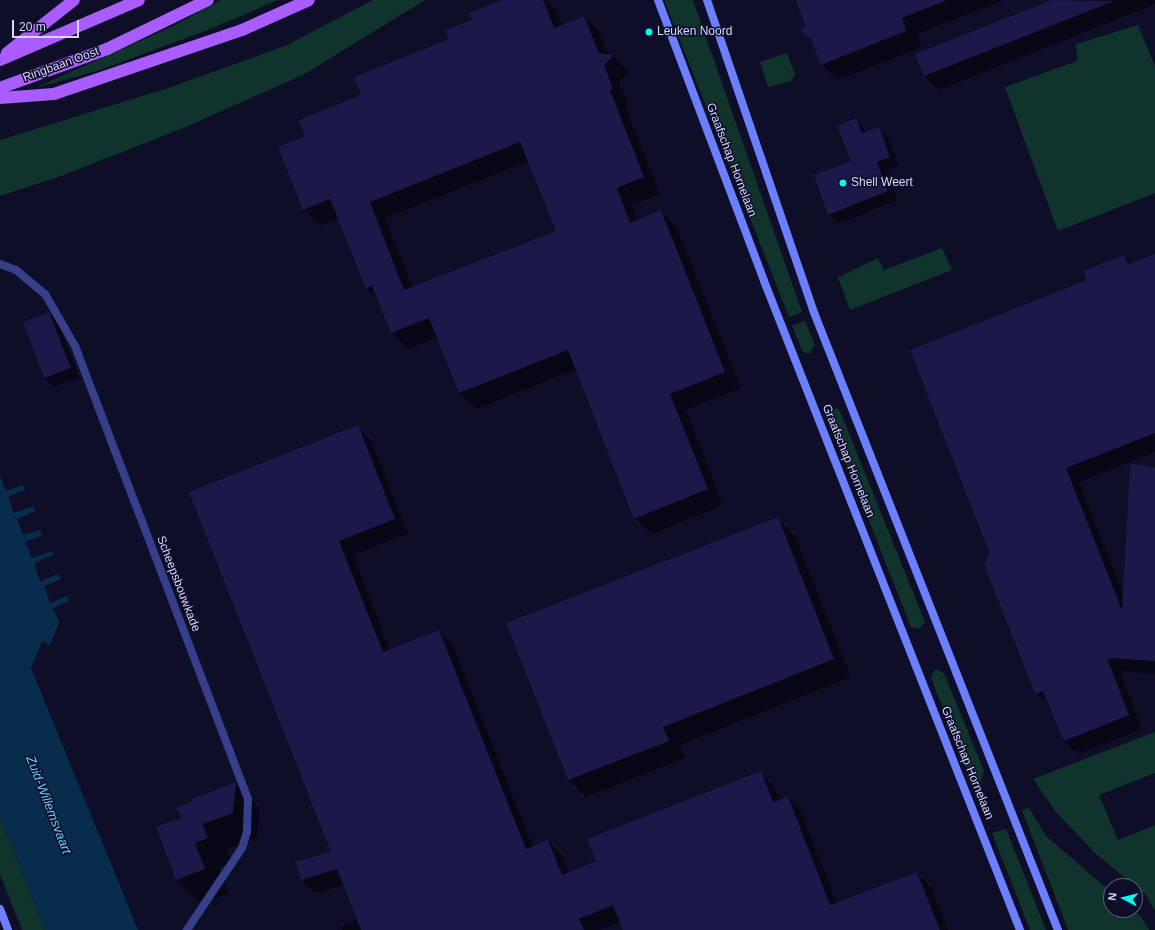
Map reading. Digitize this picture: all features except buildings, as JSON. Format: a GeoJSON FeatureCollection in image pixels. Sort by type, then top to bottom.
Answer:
{"type":"FeatureCollection","features":[{"type":"Feature","properties":{"kind":"main road"},"geometry":{"type":"LineString","coordinates":[[0,59],[74,0]]}},
{"type":"Feature","properties":{"kind":"main road"},"geometry":{"type":"LineString","coordinates":[[0,59],[139,0]]}},
{"type":"Feature","properties":{"kind":"main road","name":"Ringbaan Oost"},"geometry":{"type":"LineString","coordinates":[[0,88],[107,48],[208,0]]}},
{"type":"Feature","properties":{"kind":"main road"},"geometry":{"type":"LineString","coordinates":[[0,98],[54,94],[242,30],[309,0]]}},
{"type":"Feature","properties":{"kind":"street","name":"Graafschap Hornelaan"},"geometry":{"type":"LineString","coordinates":[[658,0],[764,281],[1020,930]]}},
{"type":"Feature","properties":{"kind":"street","name":"Graafschap Hornelaan"},"geometry":{"type":"LineString","coordinates":[[707,0],[813,310],[1058,930]]}},
{"type":"Feature","properties":{"kind":"street","name":"Scheepsbouwkade"},"geometry":{"type":"LineString","coordinates":[[0,264],[16,270],[45,294],[75,346],[248,799],[247,832],[242,848],[187,930]]}},
{"type":"Feature","properties":{"kind":"street"},"geometry":{"type":"LineString","coordinates":[[0,909],[8,930]]}},
{"type":"Feature","properties":{"kind":"green space"},"geometry":{"type":"Polygon","coordinates":[[[221,0],[278,0],[208,30],[97,71],[35,88],[173,26],[221,0]]]}},
{"type":"Feature","properties":{"kind":"green space"},"geometry":{"type":"Polygon","coordinates":[[[373,0],[425,0],[303,75],[181,129],[61,176],[0,196],[0,140],[165,89],[285,46],[373,0]]]}},
{"type":"Feature","properties":{"kind":"green space"},"geometry":{"type":"Polygon","coordinates":[[[664,0],[693,0],[802,312],[789,317],[664,0]]]}},
{"type":"Feature","properties":{"kind":"green space"},"geometry":{"type":"Polygon","coordinates":[[[1138,25],[1155,66],[1155,193],[1058,231],[1005,87],[1077,61],[1076,44],[1138,25]]]}},
{"type":"Feature","properties":{"kind":"green space"},"geometry":{"type":"Polygon","coordinates":[[[787,53],[795,74],[791,81],[768,87],[760,62],[787,53]]]}},
{"type":"Feature","properties":{"kind":"green space"},"geometry":{"type":"Polygon","coordinates":[[[942,248],[952,270],[850,310],[838,277],[878,258],[884,270],[942,248]]]}},
{"type":"Feature","properties":{"kind":"green space"},"geometry":{"type":"Polygon","coordinates":[[[805,321],[815,345],[809,354],[802,351],[792,326],[805,321]]]}},
{"type":"Feature","properties":{"kind":"green space"},"geometry":{"type":"Polygon","coordinates":[[[837,408],[840,411],[925,622],[919,629],[911,627],[828,417],[828,412],[837,408]]]}},
{"type":"Feature","properties":{"kind":"green space"},"geometry":{"type":"Polygon","coordinates":[[[935,669],[944,673],[984,771],[980,782],[975,782],[970,777],[931,678],[935,669]]]}},
{"type":"Feature","properties":{"kind":"green space"},"geometry":{"type":"Polygon","coordinates":[[[1155,732],[1155,773],[1099,795],[1118,840],[1155,825],[1155,911],[1143,893],[1143,878],[1125,878],[1096,854],[1055,811],[1033,779],[1155,732]]]}},
{"type":"Feature","properties":{"kind":"green space"},"geometry":{"type":"Polygon","coordinates":[[[1029,808],[1046,836],[1103,885],[1103,918],[1142,918],[1149,930],[1068,930],[1022,810],[1029,808]]]}},
{"type":"Feature","properties":{"kind":"green space"},"geometry":{"type":"Polygon","coordinates":[[[0,816],[45,930],[22,930],[0,875],[0,816]]]}},
{"type":"Feature","properties":{"kind":"green space"},"geometry":{"type":"Polygon","coordinates":[[[1006,829],[1046,930],[1030,930],[992,833],[1006,829]]]}},
{"type":"Feature","properties":{"kind":"water","name":"Zuid-Willemsvaart"},"geometry":{"type":"Polygon","coordinates":[[[0,476],[6,491],[23,485],[25,489],[8,497],[14,513],[33,506],[35,511],[17,519],[23,535],[40,530],[42,535],[25,542],[32,558],[52,551],[54,555],[34,563],[40,581],[58,574],[61,579],[44,586],[50,603],[67,596],[69,601],[53,608],[59,622],[50,645],[42,641],[31,668],[138,930],[45,930],[0,816],[0,476]]]}},
{"type":"Feature","properties":{"kind":"place","name":"Leuken Noord"},"geometry":{"type":"Point","coordinates":[649,32]}},
{"type":"Feature","properties":{"kind":"place","name":"Shell Weert"},"geometry":{"type":"Point","coordinates":[843,183]}}]}
